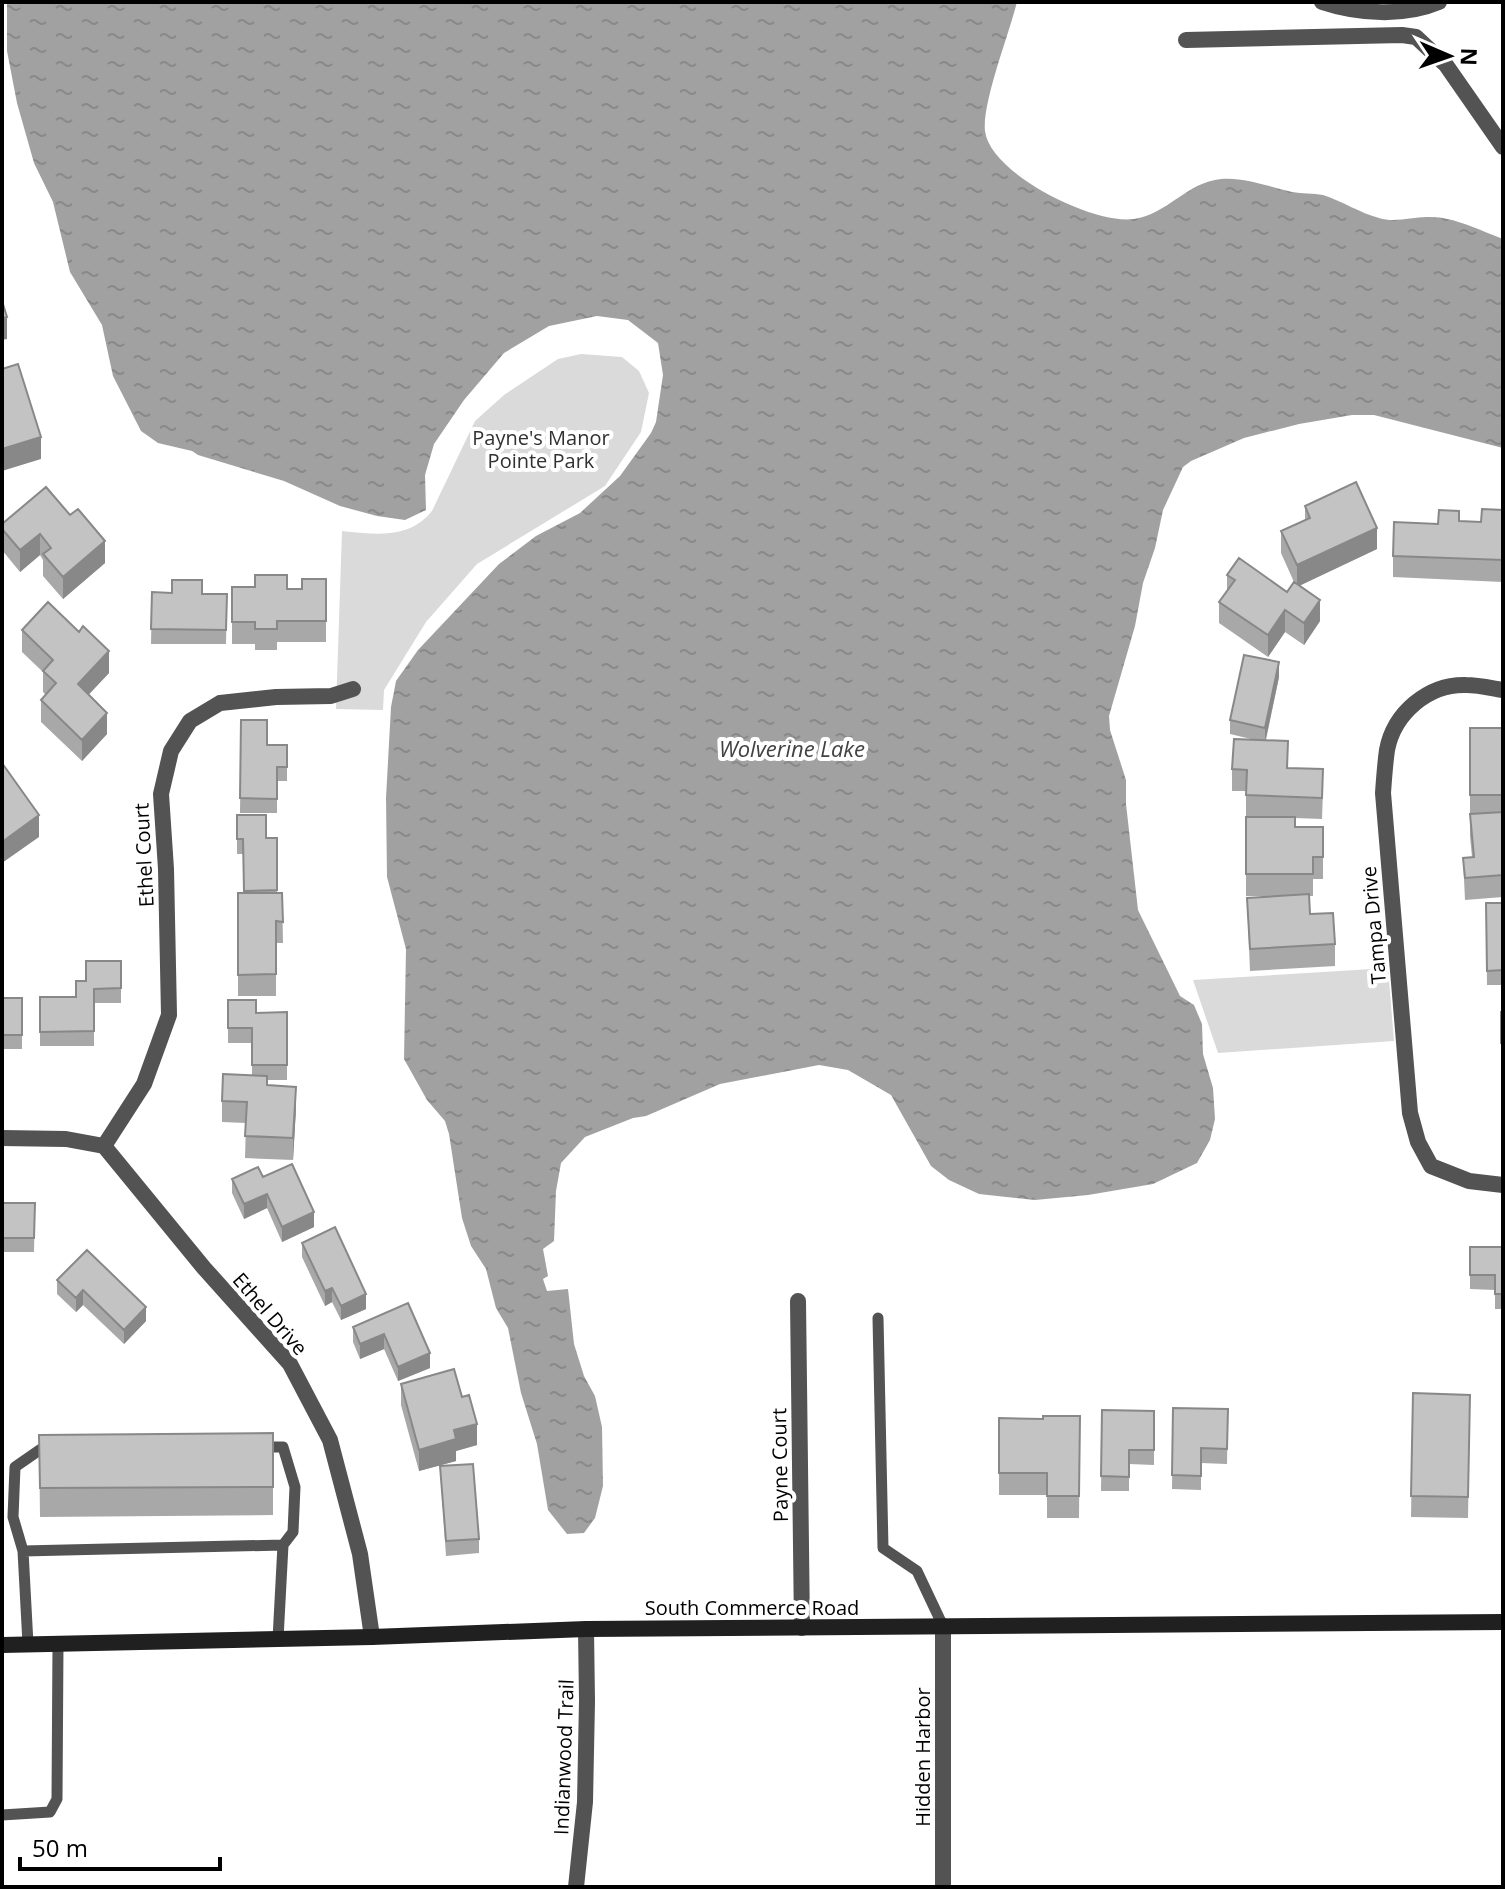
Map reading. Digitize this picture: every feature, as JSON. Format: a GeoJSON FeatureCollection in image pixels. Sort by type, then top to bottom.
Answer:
{"type":"FeatureCollection","features":[{"type":"Feature","properties":{"kind":"street"},"geometry":{"type":"LineString","coordinates":[[1322,2],[1372,12],[1411,10],[1439,2]]}},
{"type":"Feature","properties":{"kind":"street"},"geometry":{"type":"LineString","coordinates":[[1372,12],[1372,36]]}},
{"type":"Feature","properties":{"kind":"street"},"geometry":{"type":"LineString","coordinates":[[1186,40],[1416,37],[1446,65],[1503,147]]}},
{"type":"Feature","properties":{"kind":"street","name":"Tampa Drive"},"geometry":{"type":"LineString","coordinates":[[1503,690],[1463,684],[1422,695],[1394,731],[1387,748],[1383,793],[1410,1113],[1418,1142],[1431,1166],[1469,1181],[1503,1185]]}},
{"type":"Feature","properties":{"kind":"street","name":"Ethel Court"},"geometry":{"type":"LineString","coordinates":[[104,1146],[144,1084],[169,1015],[161,794],[171,751],[190,721],[220,703],[276,697],[331,696],[353,689]]}},
{"type":"Feature","properties":{"kind":"street"},"geometry":{"type":"LineString","coordinates":[[2,1138],[66,1139],[104,1146]]}},
{"type":"Feature","properties":{"kind":"street","name":"Ethel Drive"},"geometry":{"type":"LineString","coordinates":[[104,1146],[204,1268],[290,1364],[330,1440],[360,1554],[372,1637]]}},
{"type":"Feature","properties":{"kind":"street","name":"Payne Court"},"geometry":{"type":"LineString","coordinates":[[798,1301],[802,1628]]}},
{"type":"Feature","properties":{"kind":"street","name":"South Commerce Road"},"geometry":{"type":"LineString","coordinates":[[2,1645],[586,1629],[1503,1622]]}},
{"type":"Feature","properties":{"kind":"street","name":"Hidden Harbor"},"geometry":{"type":"LineString","coordinates":[[943,1626],[943,1887]]}},
{"type":"Feature","properties":{"kind":"street","name":"Indianwood Trail"},"geometry":{"type":"LineString","coordinates":[[576,1887],[585,1802],[586,1629]]}},
{"type":"Feature","properties":{"kind":"lane"},"geometry":{"type":"LineString","coordinates":[[878,1318],[883,1548],[917,1571],[943,1626]]}},
{"type":"Feature","properties":{"kind":"lane"},"geometry":{"type":"LineString","coordinates":[[253,1447],[283,1447],[295,1487],[293,1532],[283,1545],[278,1639]]}},
{"type":"Feature","properties":{"kind":"lane"},"geometry":{"type":"LineString","coordinates":[[28,1644],[23,1551],[13,1517],[15,1467],[41,1449],[71,1449]]}},
{"type":"Feature","properties":{"kind":"lane"},"geometry":{"type":"LineString","coordinates":[[23,1551],[283,1545]]}},
{"type":"Feature","properties":{"kind":"lane"},"geometry":{"type":"LineString","coordinates":[[1503,1611],[1503,1622]]}},
{"type":"Feature","properties":{"kind":"lane"},"geometry":{"type":"LineString","coordinates":[[2,1815],[50,1812],[57,1799],[58,1644]]}},
{"type":"Feature","properties":{"kind":"green space","name":"Payne's Manor Pointe Park"},"geometry":{"type":"Polygon","coordinates":[[[581,354],[622,357],[639,371],[649,393],[641,432],[605,486],[477,564],[426,622],[384,690],[383,710],[336,709],[342,531],[390,533],[413,527],[423,520],[432,511],[475,421],[504,395],[558,359],[581,354]]]}},
{"type":"Feature","properties":{"kind":"green space"},"geometry":{"type":"Polygon","coordinates":[[[1388,968],[1394,1041],[1218,1053],[1193,980],[1388,968]]]}},
{"type":"Feature","properties":{"kind":"water","name":"Wolverine Lake"},"geometry":{"type":"Polygon","coordinates":[[[7,2],[1017,2],[992,86],[985,131],[991,147],[1005,164],[1046,193],[1095,214],[1134,219],[1157,211],[1209,181],[1239,179],[1292,192],[1323,195],[1385,219],[1446,219],[1503,239],[1503,448],[1374,415],[1352,415],[1299,424],[1244,438],[1191,461],[1183,467],[1163,510],[1109,716],[1110,730],[1126,780],[1138,910],[1180,996],[1194,1005],[1202,1024],[1203,1054],[1213,1088],[1215,1119],[1210,1140],[1197,1163],[1153,1184],[1088,1195],[1035,1200],[979,1194],[949,1180],[931,1166],[891,1095],[848,1070],[819,1065],[720,1084],[646,1116],[585,1137],[561,1163],[556,1191],[554,1241],[543,1249],[548,1276],[543,1279],[547,1291],[568,1289],[574,1344],[584,1376],[595,1396],[602,1427],[603,1486],[595,1518],[584,1533],[567,1534],[548,1510],[537,1444],[521,1393],[508,1328],[496,1308],[486,1269],[471,1246],[462,1218],[445,1121],[427,1100],[404,1059],[406,949],[387,877],[386,798],[391,707],[396,681],[418,650],[499,564],[536,536],[580,513],[620,476],[656,422],[663,375],[658,343],[628,320],[597,316],[549,326],[504,353],[464,400],[434,444],[425,475],[426,510],[405,520],[340,506],[284,481],[158,443],[141,431],[113,376],[102,325],[70,272],[53,202],[34,163],[17,103],[7,51],[7,2]]]}},
{"type":"Feature","properties":{"kind":"building"},"geometry":{"type":"Polygon","coordinates":[[[2,301],[7,317],[2,318],[2,301]]]}},
{"type":"Feature","properties":{"kind":"building"},"geometry":{"type":"Polygon","coordinates":[[[18,364],[41,437],[2,449],[2,369],[18,364]]]}},
{"type":"Feature","properties":{"kind":"building"},"geometry":{"type":"Polygon","coordinates":[[[1356,482],[1377,528],[1297,565],[1281,531],[1310,518],[1305,506],[1356,482]]]}},
{"type":"Feature","properties":{"kind":"building"},"geometry":{"type":"Polygon","coordinates":[[[46,487],[70,515],[78,509],[105,541],[63,577],[43,554],[51,548],[40,534],[20,550],[2,529],[2,524],[46,487]]]}},
{"type":"Feature","properties":{"kind":"building"},"geometry":{"type":"Polygon","coordinates":[[[1482,509],[1503,510],[1503,560],[1393,556],[1394,522],[1438,524],[1439,510],[1459,511],[1459,521],[1481,522],[1482,509]]]}},
{"type":"Feature","properties":{"kind":"building"},"geometry":{"type":"Polygon","coordinates":[[[1239,558],[1287,592],[1294,582],[1320,600],[1304,623],[1285,610],[1268,635],[1219,602],[1235,580],[1227,575],[1239,558]]]}},
{"type":"Feature","properties":{"kind":"building"},"geometry":{"type":"Polygon","coordinates":[[[255,575],[287,575],[287,589],[302,589],[302,579],[326,579],[326,621],[277,621],[277,629],[255,629],[255,622],[232,622],[232,587],[255,587],[255,575]]]}},
{"type":"Feature","properties":{"kind":"building"},"geometry":{"type":"Polygon","coordinates":[[[172,580],[202,580],[202,594],[227,594],[226,630],[151,629],[152,592],[172,593],[172,580]]]}},
{"type":"Feature","properties":{"kind":"building"},"geometry":{"type":"Polygon","coordinates":[[[48,602],[79,632],[83,626],[109,651],[78,684],[107,713],[82,740],[41,700],[56,683],[43,671],[53,660],[22,630],[48,602]]]}},
{"type":"Feature","properties":{"kind":"building"},"geometry":{"type":"Polygon","coordinates":[[[1244,655],[1279,662],[1265,728],[1230,720],[1244,655]]]}},
{"type":"Feature","properties":{"kind":"building"},"geometry":{"type":"Polygon","coordinates":[[[241,720],[267,720],[267,745],[287,745],[287,767],[277,767],[277,799],[240,798],[241,720]]]}},
{"type":"Feature","properties":{"kind":"building"},"geometry":{"type":"Polygon","coordinates":[[[1470,728],[1503,728],[1503,795],[1470,795],[1470,728]]]}},
{"type":"Feature","properties":{"kind":"building"},"geometry":{"type":"Polygon","coordinates":[[[1234,739],[1288,741],[1287,768],[1323,769],[1322,798],[1246,795],[1247,770],[1232,769],[1234,739]]]}},
{"type":"Feature","properties":{"kind":"building"},"geometry":{"type":"Polygon","coordinates":[[[2,763],[39,815],[2,842],[2,763]]]}},
{"type":"Feature","properties":{"kind":"building"},"geometry":{"type":"Polygon","coordinates":[[[1503,812],[1503,875],[1465,878],[1463,858],[1474,857],[1470,814],[1503,812]]]}},
{"type":"Feature","properties":{"kind":"building"},"geometry":{"type":"Polygon","coordinates":[[[237,815],[266,815],[266,838],[277,838],[277,890],[244,891],[243,839],[237,839],[237,815]]]}},
{"type":"Feature","properties":{"kind":"building"},"geometry":{"type":"Polygon","coordinates":[[[1246,817],[1295,817],[1295,827],[1323,827],[1323,857],[1313,857],[1313,874],[1246,874],[1246,817]]]}},
{"type":"Feature","properties":{"kind":"building"},"geometry":{"type":"Polygon","coordinates":[[[238,893],[282,893],[283,922],[276,921],[276,974],[238,975],[238,893]]]}},
{"type":"Feature","properties":{"kind":"building"},"geometry":{"type":"Polygon","coordinates":[[[1309,894],[1310,914],[1333,913],[1335,944],[1250,949],[1247,898],[1309,894]]]}},
{"type":"Feature","properties":{"kind":"building"},"geometry":{"type":"Polygon","coordinates":[[[1486,903],[1503,903],[1503,970],[1487,971],[1486,903]]]}},
{"type":"Feature","properties":{"kind":"building"},"geometry":{"type":"Polygon","coordinates":[[[86,961],[121,961],[121,988],[94,989],[94,1031],[40,1032],[40,997],[76,997],[76,981],[86,981],[86,961]]]}},
{"type":"Feature","properties":{"kind":"building"},"geometry":{"type":"Polygon","coordinates":[[[2,998],[22,998],[22,1035],[2,1035],[2,998]]]}},
{"type":"Feature","properties":{"kind":"building"},"geometry":{"type":"Polygon","coordinates":[[[228,1000],[256,1000],[256,1013],[287,1012],[287,1065],[252,1065],[252,1028],[228,1028],[228,1000]]]}},
{"type":"Feature","properties":{"kind":"building"},"geometry":{"type":"Polygon","coordinates":[[[1503,1012],[1503,1043],[1501,1043],[1503,1012]]]}},
{"type":"Feature","properties":{"kind":"building"},"geometry":{"type":"Polygon","coordinates":[[[223,1074],[267,1076],[267,1085],[296,1087],[293,1138],[245,1136],[247,1102],[222,1101],[223,1074]]]}},
{"type":"Feature","properties":{"kind":"building"},"geometry":{"type":"Polygon","coordinates":[[[292,1164],[314,1212],[282,1227],[267,1194],[244,1204],[232,1179],[258,1167],[263,1177],[292,1164]]]}},
{"type":"Feature","properties":{"kind":"building"},"geometry":{"type":"Polygon","coordinates":[[[2,1203],[35,1203],[34,1238],[2,1238],[2,1203]]]}},
{"type":"Feature","properties":{"kind":"building"},"geometry":{"type":"Polygon","coordinates":[[[335,1227],[366,1294],[341,1306],[332,1288],[325,1291],[302,1243],[335,1227]]]}},
{"type":"Feature","properties":{"kind":"building"},"geometry":{"type":"Polygon","coordinates":[[[1470,1247],[1503,1247],[1503,1294],[1495,1294],[1495,1275],[1470,1275],[1470,1247]]]}},
{"type":"Feature","properties":{"kind":"building"},"geometry":{"type":"Polygon","coordinates":[[[87,1250],[146,1307],[124,1330],[83,1290],[76,1298],[57,1280],[87,1250]]]}},
{"type":"Feature","properties":{"kind":"building"},"geometry":{"type":"Polygon","coordinates":[[[408,1303],[430,1353],[398,1367],[384,1334],[360,1344],[353,1327],[408,1303]]]}},
{"type":"Feature","properties":{"kind":"building"},"geometry":{"type":"Polygon","coordinates":[[[454,1369],[462,1397],[469,1395],[477,1424],[454,1430],[456,1439],[419,1450],[401,1384],[454,1369]]]}},
{"type":"Feature","properties":{"kind":"building"},"geometry":{"type":"Polygon","coordinates":[[[1413,1393],[1470,1395],[1468,1497],[1411,1496],[1413,1393]]]}},
{"type":"Feature","properties":{"kind":"building"},"geometry":{"type":"Polygon","coordinates":[[[1173,1408],[1228,1409],[1227,1449],[1201,1448],[1201,1476],[1172,1475],[1173,1408]]]}},
{"type":"Feature","properties":{"kind":"building"},"geometry":{"type":"Polygon","coordinates":[[[1102,1410],[1154,1411],[1154,1450],[1129,1450],[1129,1477],[1101,1476],[1102,1410]]]}},
{"type":"Feature","properties":{"kind":"building"},"geometry":{"type":"Polygon","coordinates":[[[1043,1416],[1080,1416],[1079,1496],[1047,1496],[1047,1473],[999,1473],[999,1418],[1043,1419],[1043,1416]]]}},
{"type":"Feature","properties":{"kind":"building"},"geometry":{"type":"Polygon","coordinates":[[[273,1433],[273,1487],[40,1488],[39,1435],[273,1433]]]}},
{"type":"Feature","properties":{"kind":"building"},"geometry":{"type":"Polygon","coordinates":[[[473,1464],[479,1539],[446,1541],[440,1466],[473,1464]]]}}]}
